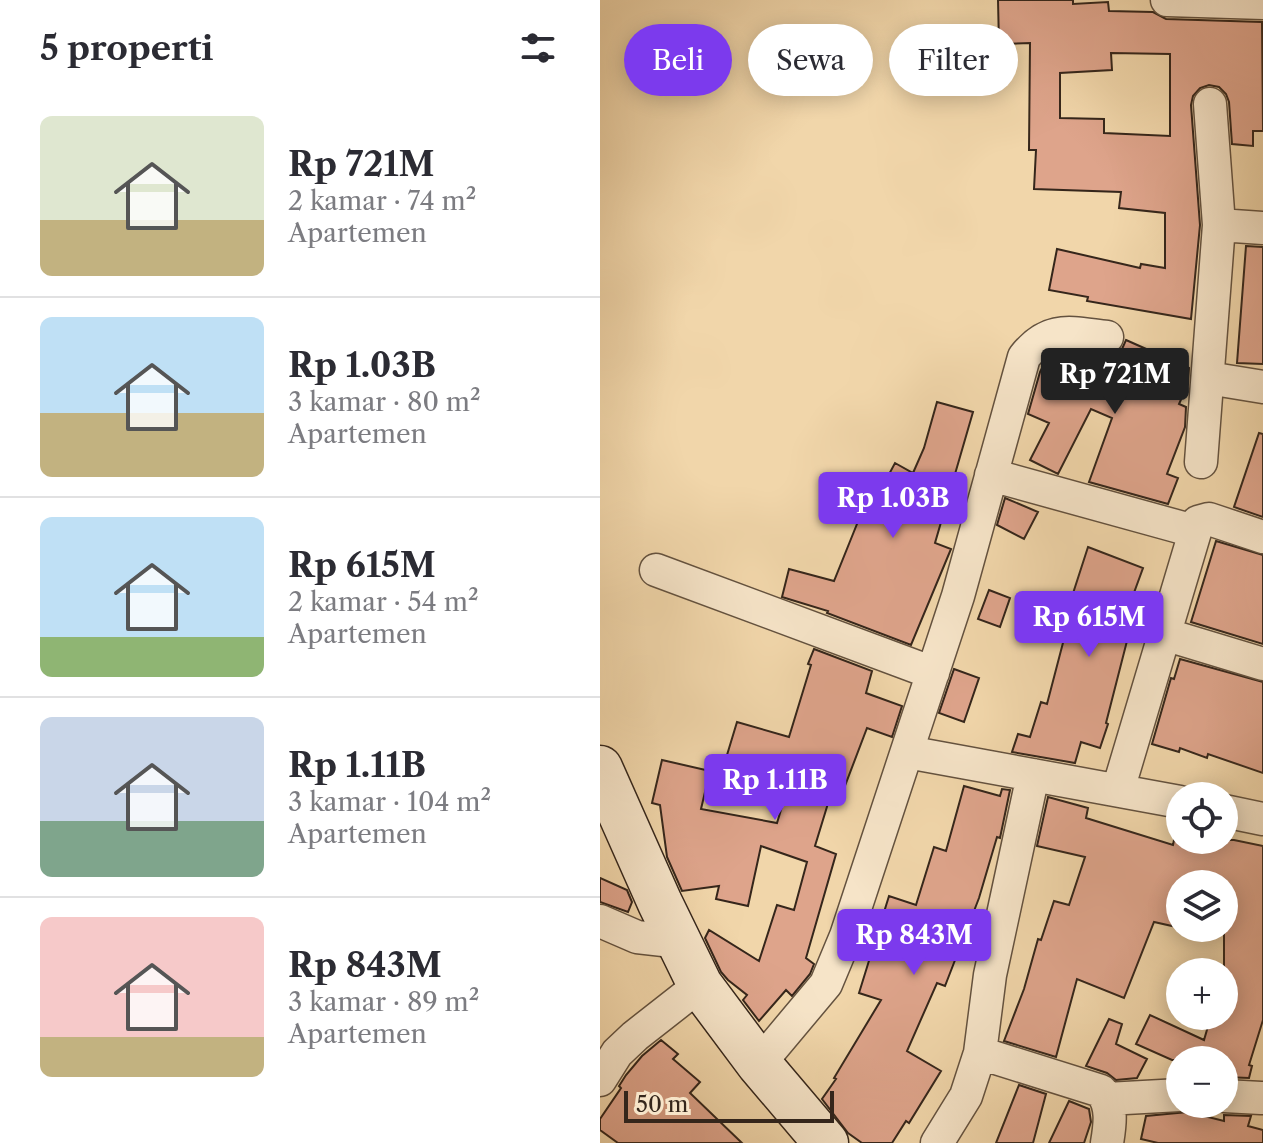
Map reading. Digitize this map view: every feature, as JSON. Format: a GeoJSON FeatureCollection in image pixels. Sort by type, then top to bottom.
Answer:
{"type":"FeatureCollection","features":[{"type":"Feature","properties":{"kind":"street"},"geometry":{"type":"LineString","coordinates":[[1167,0],[1263,3]]}},
{"type":"Feature","properties":{"kind":"street"},"geometry":{"type":"LineString","coordinates":[[1201,462],[1219,225],[1210,104]]}},
{"type":"Feature","properties":{"kind":"street"},"geometry":{"type":"LineString","coordinates":[[1219,225],[1263,228]]}},
{"type":"Feature","properties":{"kind":"street"},"geometry":{"type":"LineString","coordinates":[[759,1064],[826,984],[846,936],[958,596],[1024,357],[1036,342],[1049,334],[1068,332],[1107,337]]}},
{"type":"Feature","properties":{"kind":"street"},"geometry":{"type":"LineString","coordinates":[[1208,378],[1263,387]]}},
{"type":"Feature","properties":{"kind":"street"},"geometry":{"type":"LineString","coordinates":[[991,475],[1194,531]]}},
{"type":"Feature","properties":{"kind":"street"},"geometry":{"type":"LineString","coordinates":[[1118,790],[1198,522],[1209,519],[1263,537]]}},
{"type":"Feature","properties":{"kind":"street"},"geometry":{"type":"LineString","coordinates":[[656,570],[933,673]]}},
{"type":"Feature","properties":{"kind":"street"},"geometry":{"type":"LineString","coordinates":[[1164,634],[1263,664]]}},
{"type":"Feature","properties":{"kind":"street"},"geometry":{"type":"LineString","coordinates":[[907,752],[1166,799]]}},
{"type":"Feature","properties":{"kind":"street"},"geometry":{"type":"LineString","coordinates":[[600,768],[700,985],[759,1064],[826,1143]]}},
{"type":"Feature","properties":{"kind":"street"},"geometry":{"type":"LineString","coordinates":[[937,1143],[966,1096],[980,1053],[992,960],[1033,775]]}},
{"type":"Feature","properties":{"kind":"street"},"geometry":{"type":"LineString","coordinates":[[1238,814],[1263,819]]}},
{"type":"Feature","properties":{"kind":"street"},"geometry":{"type":"LineString","coordinates":[[600,921],[637,937],[681,942]]}},
{"type":"Feature","properties":{"kind":"street"},"geometry":{"type":"LineString","coordinates":[[600,1080],[617,1053],[700,985]]}},
{"type":"Feature","properties":{"kind":"street"},"geometry":{"type":"LineString","coordinates":[[980,1053],[1098,1089],[1107,1099],[1110,1118],[1107,1143]]}},
{"type":"Feature","properties":{"kind":"street"},"geometry":{"type":"LineString","coordinates":[[1238,1095],[1262,1094]]}},
{"type":"Feature","properties":{"kind":"street"},"geometry":{"type":"LineString","coordinates":[[1107,1099],[1166,1096]]}},
{"type":"Feature","properties":{"kind":"building"},"geometry":{"type":"Polygon","coordinates":[[[998,0],[1073,0],[1073,4],[1108,2],[1109,11],[1153,12],[1166,19],[1262,22],[1263,131],[1253,131],[1253,146],[1232,144],[1229,102],[1219,87],[1209,85],[1200,88],[1193,96],[1191,105],[1200,225],[1191,319],[1087,301],[1088,297],[1049,290],[1057,249],[1140,268],[1141,264],[1165,268],[1165,213],[1119,208],[1121,192],[1034,189],[1036,150],[1029,150],[1030,43],[1018,43],[1018,24],[999,24],[998,0]],[[1111,53],[1112,70],[1060,73],[1060,118],[1104,119],[1104,133],[1170,136],[1170,54],[1111,53]]]}},
{"type":"Feature","properties":{"kind":"building"},"geometry":{"type":"Polygon","coordinates":[[[1246,246],[1263,247],[1263,364],[1237,363],[1246,246]]]}},
{"type":"Feature","properties":{"kind":"building"},"geometry":{"type":"Polygon","coordinates":[[[1126,340],[1189,368],[1188,384],[1179,404],[1186,407],[1185,427],[1167,474],[1178,478],[1168,504],[1089,482],[1112,418],[1091,409],[1058,474],[1030,460],[1049,423],[1028,414],[1045,362],[1064,352],[1083,357],[1084,353],[1114,355],[1122,349],[1126,340]]]}},
{"type":"Feature","properties":{"kind":"building"},"geometry":{"type":"Polygon","coordinates":[[[937,402],[973,412],[935,543],[951,549],[911,645],[828,611],[782,597],[789,569],[834,581],[861,514],[838,501],[851,477],[879,493],[895,463],[913,473],[924,448],[937,402]]]}},
{"type":"Feature","properties":{"kind":"building"},"geometry":{"type":"Polygon","coordinates":[[[1259,433],[1263,434],[1263,517],[1234,507],[1259,433]]]}},
{"type":"Feature","properties":{"kind":"building"},"geometry":{"type":"Polygon","coordinates":[[[1005,498],[1038,512],[1024,539],[997,525],[1005,498]]]}},
{"type":"Feature","properties":{"kind":"building"},"geometry":{"type":"Polygon","coordinates":[[[1216,541],[1263,555],[1263,644],[1191,622],[1216,541]]]}},
{"type":"Feature","properties":{"kind":"building"},"geometry":{"type":"Polygon","coordinates":[[[1088,547],[1143,568],[1131,601],[1152,610],[1146,631],[1141,642],[1128,637],[1100,748],[1081,742],[1075,763],[1012,752],[1018,734],[1030,737],[1041,702],[1047,704],[1070,616],[1066,615],[1088,547]]]}},
{"type":"Feature","properties":{"kind":"building"},"geometry":{"type":"Polygon","coordinates":[[[989,590],[1010,598],[1000,627],[978,619],[989,590]]]}},
{"type":"Feature","properties":{"kind":"building"},"geometry":{"type":"Polygon","coordinates":[[[814,649],[872,671],[866,693],[902,706],[892,737],[867,728],[843,791],[833,787],[815,846],[836,854],[806,958],[814,964],[792,996],[786,990],[759,1021],[743,1000],[747,995],[721,972],[705,938],[709,930],[759,961],[777,905],[794,910],[807,862],[761,846],[748,906],[716,899],[719,886],[682,891],[667,857],[660,805],[652,803],[662,760],[710,771],[701,809],[777,823],[792,773],[727,755],[737,722],[789,737],[814,649]]]}},
{"type":"Feature","properties":{"kind":"building"},"geometry":{"type":"Polygon","coordinates":[[[1180,659],[1263,682],[1263,773],[1208,754],[1207,758],[1180,748],[1179,752],[1152,744],[1171,678],[1174,679],[1180,659]]]}},
{"type":"Feature","properties":{"kind":"building"},"geometry":{"type":"Polygon","coordinates":[[[954,669],[979,678],[964,722],[939,713],[954,669]]]}},
{"type":"Feature","properties":{"kind":"building"},"geometry":{"type":"Polygon","coordinates":[[[964,786],[1000,796],[1002,789],[1010,790],[1000,838],[997,837],[979,898],[945,986],[937,983],[907,1051],[941,1071],[909,1123],[906,1121],[892,1143],[862,1143],[848,1133],[822,1099],[881,1000],[859,993],[889,896],[916,905],[934,847],[946,851],[964,786]]]}},
{"type":"Feature","properties":{"kind":"building"},"geometry":{"type":"Polygon","coordinates":[[[1048,797],[1088,808],[1086,818],[1166,843],[1166,854],[1238,854],[1238,841],[1263,846],[1263,1020],[1249,1065],[1252,1066],[1249,1078],[1238,1078],[1238,1046],[1166,1046],[1166,1057],[1136,1044],[1150,1015],[1166,1022],[1166,1030],[1182,1030],[1204,1040],[1207,1030],[1238,1030],[1238,958],[1224,958],[1224,942],[1238,942],[1238,870],[1166,870],[1166,925],[1154,922],[1124,998],[1077,979],[1056,1057],[1004,1041],[1054,901],[1069,905],[1085,857],[1037,846],[1048,797]]]}},
{"type":"Feature","properties":{"kind":"building"},"geometry":{"type":"Polygon","coordinates":[[[600,878],[627,890],[632,902],[628,912],[600,902],[600,878]]]}},
{"type":"Feature","properties":{"kind":"building"},"geometry":{"type":"Polygon","coordinates":[[[1109,1019],[1122,1024],[1116,1044],[1147,1059],[1137,1078],[1116,1080],[1107,1073],[1086,1066],[1109,1019]]]}},
{"type":"Feature","properties":{"kind":"building"},"geometry":{"type":"Polygon","coordinates":[[[661,1040],[678,1054],[673,1059],[700,1082],[690,1093],[742,1143],[618,1143],[600,1130],[600,1119],[626,1075],[661,1040]]]}},
{"type":"Feature","properties":{"kind":"building"},"geometry":{"type":"Polygon","coordinates":[[[1019,1085],[1046,1094],[1033,1143],[996,1143],[1019,1085]]]}},
{"type":"Feature","properties":{"kind":"building"},"geometry":{"type":"Polygon","coordinates":[[[1069,1101],[1089,1109],[1091,1122],[1084,1143],[1049,1143],[1069,1101]]]}},
{"type":"Feature","properties":{"kind":"building"},"geometry":{"type":"Polygon","coordinates":[[[1166,1114],[1166,1118],[1224,1121],[1224,1118],[1251,1116],[1248,1126],[1263,1130],[1263,1143],[1158,1143],[1141,1139],[1146,1116],[1166,1114]]]}}]}
